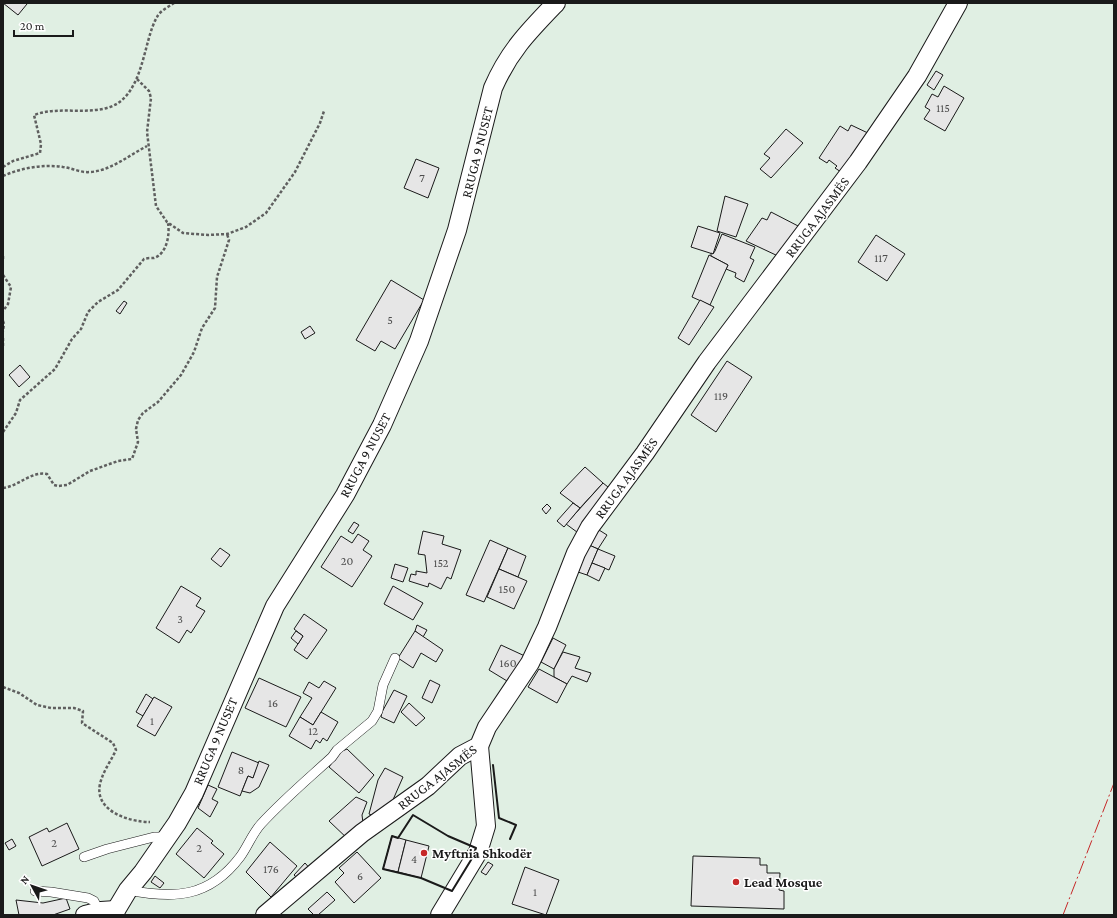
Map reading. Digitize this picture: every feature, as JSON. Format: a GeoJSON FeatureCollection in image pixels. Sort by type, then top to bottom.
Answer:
{"type":"FeatureCollection","features":[{"type":"Feature","properties":{"kind":"street","name":"RRUGA 9 NUSET"},"geometry":{"type":"LineString","coordinates":[[104,913],[128,890],[177,823],[194,792],[275,606],[307,553],[345,495],[368,455],[419,341],[458,230],[472,176],[484,119],[493,88],[502,67],[515,47],[556,3]]}},
{"type":"Feature","properties":{"kind":"street","name":"RRUGA AJASMËS"},"geometry":{"type":"LineString","coordinates":[[265,915],[362,833],[428,786],[460,756],[479,746],[487,727],[530,663],[547,627],[576,553],[590,527],[645,453],[707,362],[858,162],[917,76],[958,3]]}},
{"type":"Feature","properties":{"kind":"street"},"geometry":{"type":"LineString","coordinates":[[440,915],[478,852],[486,826],[479,746]]}},
{"type":"Feature","properties":{"kind":"lane"},"geometry":{"type":"LineString","coordinates":[[128,890],[152,894],[174,894],[205,889],[216,880],[240,857],[260,825],[332,757],[337,750],[372,721],[378,711],[383,685],[395,658]]}},
{"type":"Feature","properties":{"kind":"lane"},"geometry":{"type":"LineString","coordinates":[[84,857],[107,849],[154,837],[160,837],[165,841]]}},
{"type":"Feature","properties":{"kind":"lane"},"geometry":{"type":"LineString","coordinates":[[35,891],[88,898],[94,901],[104,913]]}},
{"type":"Feature","properties":{"kind":"path"},"geometry":{"type":"LineString","coordinates":[[3,166],[13,161],[40,153],[41,144],[34,115],[44,111],[110,107],[121,99],[137,79],[148,46],[152,26],[158,15],[174,3]]}},
{"type":"Feature","properties":{"kind":"path"},"geometry":{"type":"LineString","coordinates":[[137,79],[148,91],[151,98],[147,132],[156,206],[168,222],[183,233],[208,235],[227,234],[246,227],[266,213],[295,172],[320,123],[324,110]]}},
{"type":"Feature","properties":{"kind":"path"},"geometry":{"type":"LineString","coordinates":[[3,176],[12,172],[45,166],[64,167],[86,172],[104,170],[148,146]]}},
{"type":"Feature","properties":{"kind":"path"},"geometry":{"type":"LineString","coordinates":[[3,432],[16,413],[20,400],[55,369],[72,339],[81,329],[91,308],[118,290],[144,258],[154,258],[161,252],[169,236],[168,222]]}},
{"type":"Feature","properties":{"kind":"path"},"geometry":{"type":"LineString","coordinates":[[3,488],[12,486],[39,473],[47,474],[54,485],[63,486],[90,471],[118,461],[132,459],[138,442],[136,429],[138,420],[143,413],[158,402],[181,375],[194,352],[202,328],[215,308],[217,277],[229,240],[227,234]]}},
{"type":"Feature","properties":{"kind":"path"},"geometry":{"type":"LineString","coordinates":[[3,256],[3,261]]}},
{"type":"Feature","properties":{"kind":"path"},"geometry":{"type":"LineString","coordinates":[[3,275],[12,287],[8,304],[3,311]]}},
{"type":"Feature","properties":{"kind":"path"},"geometry":{"type":"LineString","coordinates":[[3,321],[3,331]]}},
{"type":"Feature","properties":{"kind":"path"},"geometry":{"type":"LineString","coordinates":[[3,338],[3,348]]}},
{"type":"Feature","properties":{"kind":"path"},"geometry":{"type":"LineString","coordinates":[[3,687],[19,693],[37,705],[51,708],[74,708],[83,711],[82,723],[113,743],[116,750],[104,772],[100,786],[102,796],[107,807],[114,813],[135,820],[177,823]]}},
{"type":"Feature","properties":{"kind":"green space"},"geometry":{"type":"Polygon","coordinates":[[[3,3],[1114,3],[1114,915],[3,915],[3,3]]]}},
{"type":"Feature","properties":{"kind":"building"},"geometry":{"type":"Polygon","coordinates":[[[3,3],[26,3],[27,4],[18,15],[3,3]]]}},
{"type":"Feature","properties":{"kind":"building"},"geometry":{"type":"Polygon","coordinates":[[[936,71],[943,75],[934,90],[927,85],[936,71]]]}},
{"type":"Feature","properties":{"kind":"building"},"geometry":{"type":"Polygon","coordinates":[[[944,86],[964,98],[945,131],[924,119],[930,110],[925,107],[932,94],[938,97],[944,86]]]}},
{"type":"Feature","properties":{"kind":"building"},"geometry":{"type":"Polygon","coordinates":[[[851,125],[870,134],[844,174],[835,168],[837,166],[829,160],[827,163],[819,158],[840,126],[848,131],[851,125]]]}},
{"type":"Feature","properties":{"kind":"building"},"geometry":{"type":"Polygon","coordinates":[[[786,129],[803,143],[771,178],[760,169],[770,158],[764,154],[786,129]]]}},
{"type":"Feature","properties":{"kind":"building"},"geometry":{"type":"Polygon","coordinates":[[[416,159],[439,168],[428,198],[404,188],[416,159]]]}},
{"type":"Feature","properties":{"kind":"building"},"geometry":{"type":"Polygon","coordinates":[[[725,196],[748,204],[736,237],[717,231],[725,196]]]}},
{"type":"Feature","properties":{"kind":"building"},"geometry":{"type":"Polygon","coordinates":[[[771,212],[802,228],[778,256],[746,241],[762,218],[767,220],[771,212]]]}},
{"type":"Feature","properties":{"kind":"building"},"geometry":{"type":"Polygon","coordinates":[[[698,226],[720,233],[713,254],[691,247],[698,226]]]}},
{"type":"Feature","properties":{"kind":"building"},"geometry":{"type":"Polygon","coordinates":[[[722,234],[755,247],[750,258],[754,260],[744,282],[735,277],[736,273],[726,269],[728,265],[711,256],[711,253],[713,254],[715,251],[722,234]]]}},
{"type":"Feature","properties":{"kind":"building"},"geometry":{"type":"Polygon","coordinates":[[[876,235],[905,254],[887,281],[858,262],[876,235]]]}},
{"type":"Feature","properties":{"kind":"building"},"geometry":{"type":"Polygon","coordinates":[[[709,255],[728,265],[710,305],[692,297],[709,255]]]}},
{"type":"Feature","properties":{"kind":"building"},"geometry":{"type":"Polygon","coordinates":[[[391,280],[424,300],[395,349],[381,341],[375,351],[356,340],[391,280]]]}},
{"type":"Feature","properties":{"kind":"building"},"geometry":{"type":"Polygon","coordinates":[[[700,300],[714,307],[689,345],[678,338],[700,300]]]}},
{"type":"Feature","properties":{"kind":"building"},"geometry":{"type":"Polygon","coordinates":[[[124,301],[127,303],[120,314],[116,311],[124,301]]]}},
{"type":"Feature","properties":{"kind":"building"},"geometry":{"type":"Polygon","coordinates":[[[310,326],[315,333],[305,339],[301,332],[310,326]]]}},
{"type":"Feature","properties":{"kind":"building"},"geometry":{"type":"Polygon","coordinates":[[[727,361],[752,377],[716,432],[691,415],[727,361]]]}},
{"type":"Feature","properties":{"kind":"building"},"geometry":{"type":"Polygon","coordinates":[[[20,365],[30,377],[19,387],[9,375],[20,365]]]}},
{"type":"Feature","properties":{"kind":"building"},"geometry":{"type":"Polygon","coordinates":[[[585,467],[603,483],[580,508],[560,493],[585,467]]]}},
{"type":"Feature","properties":{"kind":"building"},"geometry":{"type":"Polygon","coordinates":[[[603,483],[613,491],[581,535],[566,524],[603,483]]]}},
{"type":"Feature","properties":{"kind":"building"},"geometry":{"type":"Polygon","coordinates":[[[573,503],[580,508],[564,527],[557,521],[573,503]]]}},
{"type":"Feature","properties":{"kind":"building"},"geometry":{"type":"Polygon","coordinates":[[[547,504],[551,508],[546,514],[542,509],[547,504]]]}},
{"type":"Feature","properties":{"kind":"building"},"geometry":{"type":"Polygon","coordinates":[[[354,522],[359,525],[353,534],[348,531],[354,522]]]}},
{"type":"Feature","properties":{"kind":"building"},"geometry":{"type":"Polygon","coordinates":[[[599,530],[607,535],[598,549],[589,545],[599,530]]]}},
{"type":"Feature","properties":{"kind":"building"},"geometry":{"type":"Polygon","coordinates":[[[423,531],[444,536],[442,544],[461,550],[451,579],[447,577],[441,589],[429,583],[428,587],[409,581],[411,574],[416,575],[416,571],[427,573],[425,555],[418,554],[423,531]]]}},
{"type":"Feature","properties":{"kind":"building"},"geometry":{"type":"Polygon","coordinates":[[[358,534],[369,541],[363,550],[372,556],[352,587],[321,567],[341,536],[352,543],[358,534]]]}},
{"type":"Feature","properties":{"kind":"building"},"geometry":{"type":"Polygon","coordinates":[[[490,540],[508,548],[484,602],[466,595],[490,540]]]}},
{"type":"Feature","properties":{"kind":"building"},"geometry":{"type":"Polygon","coordinates":[[[589,545],[598,549],[587,575],[578,572],[589,545]]]}},
{"type":"Feature","properties":{"kind":"building"},"geometry":{"type":"Polygon","coordinates":[[[220,548],[230,555],[221,567],[211,559],[220,548]]]}},
{"type":"Feature","properties":{"kind":"building"},"geometry":{"type":"Polygon","coordinates":[[[508,548],[526,556],[518,577],[499,569],[508,548]]]}},
{"type":"Feature","properties":{"kind":"building"},"geometry":{"type":"Polygon","coordinates":[[[598,549],[615,556],[609,570],[592,563],[598,549]]]}},
{"type":"Feature","properties":{"kind":"building"},"geometry":{"type":"Polygon","coordinates":[[[592,563],[605,568],[599,581],[587,575],[592,563]]]}},
{"type":"Feature","properties":{"kind":"building"},"geometry":{"type":"Polygon","coordinates":[[[395,564],[408,568],[403,582],[391,578],[395,564]]]}},
{"type":"Feature","properties":{"kind":"building"},"geometry":{"type":"Polygon","coordinates":[[[499,569],[527,581],[514,609],[487,597],[499,569]]]}},
{"type":"Feature","properties":{"kind":"building"},"geometry":{"type":"Polygon","coordinates":[[[181,586],[201,598],[196,606],[205,611],[191,633],[187,630],[179,643],[156,628],[181,586]]]}},
{"type":"Feature","properties":{"kind":"building"},"geometry":{"type":"Polygon","coordinates":[[[393,586],[423,603],[413,620],[384,604],[393,586]]]}},
{"type":"Feature","properties":{"kind":"building"},"geometry":{"type":"Polygon","coordinates":[[[304,614],[327,630],[307,659],[294,650],[303,636],[294,629],[304,614]]]}},
{"type":"Feature","properties":{"kind":"building"},"geometry":{"type":"Polygon","coordinates":[[[417,625],[427,630],[423,637],[415,631],[417,625]]]}},
{"type":"Feature","properties":{"kind":"building"},"geometry":{"type":"Polygon","coordinates":[[[296,631],[303,636],[298,644],[291,638],[296,631]]]}},
{"type":"Feature","properties":{"kind":"building"},"geometry":{"type":"Polygon","coordinates":[[[415,631],[443,650],[436,662],[421,653],[413,668],[398,658],[415,631]]]}},
{"type":"Feature","properties":{"kind":"building"},"geometry":{"type":"Polygon","coordinates":[[[553,638],[566,645],[554,669],[541,662],[553,638]]]}},
{"type":"Feature","properties":{"kind":"building"},"geometry":{"type":"Polygon","coordinates":[[[501,645],[527,657],[512,684],[489,670],[501,645]]]}},
{"type":"Feature","properties":{"kind":"building"},"geometry":{"type":"Polygon","coordinates":[[[563,652],[580,657],[575,668],[591,673],[587,682],[572,676],[567,684],[554,677],[554,669],[563,652]]]}},
{"type":"Feature","properties":{"kind":"building"},"geometry":{"type":"Polygon","coordinates":[[[539,669],[567,684],[557,703],[528,687],[539,669]]]}},
{"type":"Feature","properties":{"kind":"building"},"geometry":{"type":"Polygon","coordinates":[[[259,678],[301,697],[286,727],[245,708],[259,678]]]}},
{"type":"Feature","properties":{"kind":"building"},"geometry":{"type":"Polygon","coordinates":[[[430,680],[440,685],[432,703],[422,698],[430,680]]]}},
{"type":"Feature","properties":{"kind":"building"},"geometry":{"type":"Polygon","coordinates":[[[324,681],[336,688],[313,725],[300,717],[312,698],[303,693],[309,682],[319,688],[324,681]]]}},
{"type":"Feature","properties":{"kind":"building"},"geometry":{"type":"Polygon","coordinates":[[[394,690],[407,696],[394,723],[381,717],[382,712],[394,690]]]}},
{"type":"Feature","properties":{"kind":"building"},"geometry":{"type":"Polygon","coordinates":[[[146,694],[153,699],[143,716],[136,712],[146,694]]]}},
{"type":"Feature","properties":{"kind":"building"},"geometry":{"type":"Polygon","coordinates":[[[154,697],[172,707],[155,736],[137,726],[154,697]]]}},
{"type":"Feature","properties":{"kind":"building"},"geometry":{"type":"Polygon","coordinates":[[[409,703],[425,718],[416,726],[401,712],[409,703]]]}},
{"type":"Feature","properties":{"kind":"building"},"geometry":{"type":"Polygon","coordinates":[[[321,712],[338,722],[327,741],[323,738],[320,743],[316,740],[311,749],[289,736],[300,717],[313,725],[321,712]]]}},
{"type":"Feature","properties":{"kind":"building"},"geometry":{"type":"Polygon","coordinates":[[[347,749],[374,775],[359,793],[329,767],[340,752],[347,749]]]}},
{"type":"Feature","properties":{"kind":"building"},"geometry":{"type":"Polygon","coordinates":[[[232,752],[259,763],[253,778],[248,776],[240,796],[218,787],[232,752]]]}},
{"type":"Feature","properties":{"kind":"building"},"geometry":{"type":"Polygon","coordinates":[[[259,761],[269,765],[259,787],[250,793],[242,791],[248,776],[253,778],[259,761]]]}},
{"type":"Feature","properties":{"kind":"building"},"geometry":{"type":"Polygon","coordinates":[[[385,768],[403,777],[392,802],[376,817],[369,814],[378,780],[385,768]]]}},
{"type":"Feature","properties":{"kind":"building"},"geometry":{"type":"Polygon","coordinates":[[[208,785],[217,789],[212,799],[218,802],[210,817],[198,808],[208,785]]]}},
{"type":"Feature","properties":{"kind":"building"},"geometry":{"type":"Polygon","coordinates":[[[356,797],[367,802],[362,815],[363,823],[350,841],[329,821],[356,797]]]}},
{"type":"Feature","properties":{"kind":"building"},"geometry":{"type":"Polygon","coordinates":[[[67,823],[79,849],[42,866],[29,837],[47,828],[49,832],[67,823]]]}},
{"type":"Feature","properties":{"kind":"building"},"geometry":{"type":"Polygon","coordinates":[[[197,828],[213,841],[211,843],[224,854],[204,878],[176,854],[197,828]]]}},
{"type":"Feature","properties":{"kind":"building"},"geometry":{"type":"Polygon","coordinates":[[[392,836],[406,840],[398,872],[383,869],[392,836]]]}},
{"type":"Feature","properties":{"kind":"building"},"geometry":{"type":"Polygon","coordinates":[[[12,839],[16,846],[9,850],[5,843],[12,839]]]}},
{"type":"Feature","properties":{"kind":"building"},"geometry":{"type":"Polygon","coordinates":[[[406,840],[429,846],[421,878],[398,872],[406,840]]]}},
{"type":"Feature","properties":{"kind":"building"},"geometry":{"type":"Polygon","coordinates":[[[270,842],[297,866],[271,897],[246,872],[270,842]]]}},
{"type":"Feature","properties":{"kind":"building"},"geometry":{"type":"Polygon","coordinates":[[[357,852],[381,878],[354,903],[335,882],[344,873],[339,868],[357,852]]]}},
{"type":"Feature","properties":{"kind":"building","name":"Lead Mosque"},"geometry":{"type":"Polygon","coordinates":[[[693,856],[760,858],[760,865],[767,865],[767,873],[780,873],[779,890],[784,891],[784,909],[691,906],[693,856]]]}},
{"type":"Feature","properties":{"kind":"building"},"geometry":{"type":"Polygon","coordinates":[[[488,862],[493,865],[486,875],[481,872],[488,862]]]}},
{"type":"Feature","properties":{"kind":"building"},"geometry":{"type":"Polygon","coordinates":[[[305,863],[312,871],[302,882],[294,875],[305,863]]]}},
{"type":"Feature","properties":{"kind":"building"},"geometry":{"type":"Polygon","coordinates":[[[525,867],[559,880],[546,915],[512,904],[525,867]]]}},
{"type":"Feature","properties":{"kind":"building"},"geometry":{"type":"Polygon","coordinates":[[[155,876],[164,883],[160,888],[151,882],[155,876]]]}},
{"type":"Feature","properties":{"kind":"building"},"geometry":{"type":"Polygon","coordinates":[[[327,892],[335,900],[318,915],[314,915],[308,909],[327,892]]]}},
{"type":"Feature","properties":{"kind":"building"},"geometry":{"type":"Polygon","coordinates":[[[66,898],[70,909],[53,915],[19,915],[16,900],[43,903],[66,898]]]}},
{"type":"Feature","properties":{"kind":"wall"},"geometry":{"type":"LineString","coordinates":[[493,765],[499,818],[516,825],[510,839]]}},
{"type":"Feature","properties":{"kind":"wall"},"geometry":{"type":"LineString","coordinates":[[413,815],[448,836],[476,848],[471,860],[452,891],[421,878],[383,869],[392,836],[398,838],[413,815]]}},
{"type":"Feature","properties":{"kind":"power"},"geometry":{"type":"LineString","coordinates":[[1063,915],[1114,783]]}},
{"type":"Feature","properties":{"kind":"place","name":"Myftnia Shkodër"},"geometry":{"type":"Point","coordinates":[424,853]}},
{"type":"Feature","properties":{"kind":"place","name":"Lead Mosque"},"geometry":{"type":"Point","coordinates":[736,882]}}]}
